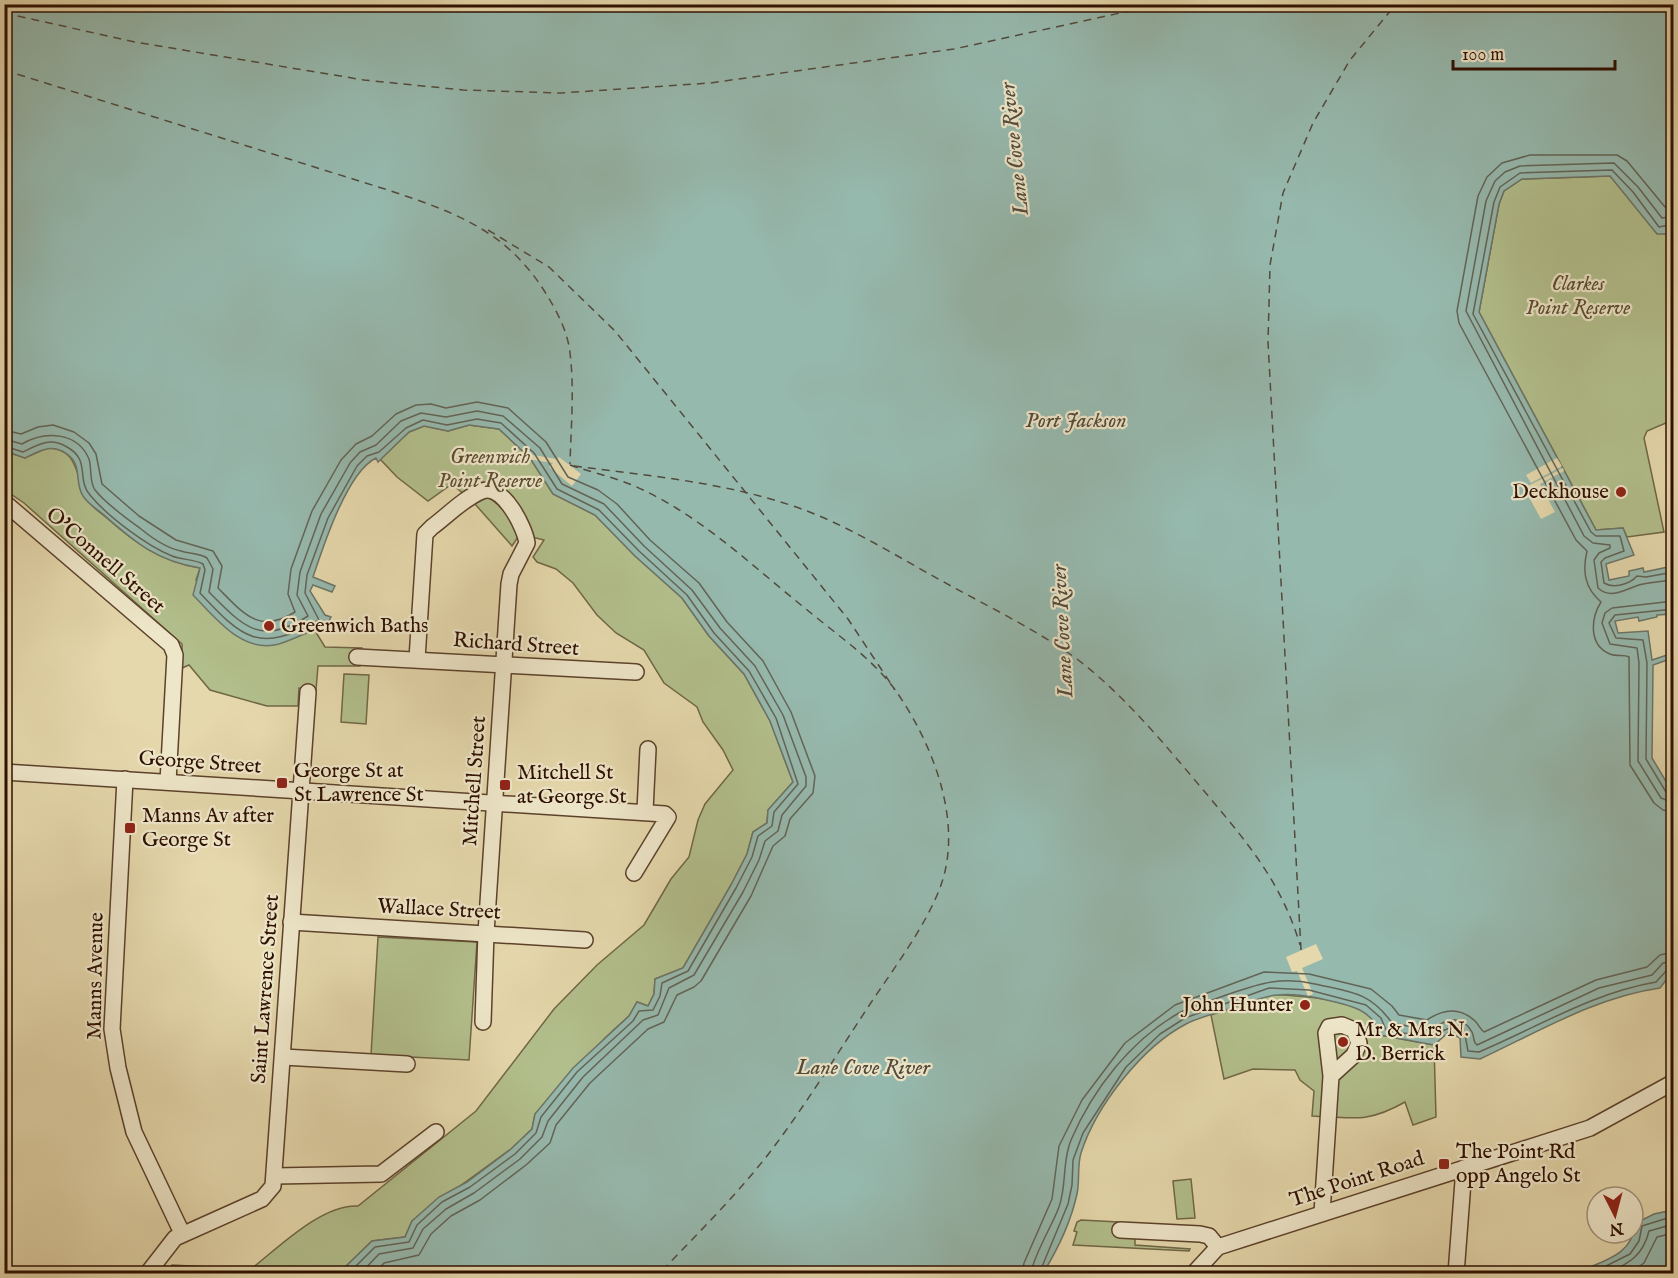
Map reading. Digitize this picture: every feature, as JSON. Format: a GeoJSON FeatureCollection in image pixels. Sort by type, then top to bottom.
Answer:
{"type":"FeatureCollection","features":[{"type":"Feature","properties":{"kind":"street","name":"Mitchell Street"},"geometry":{"type":"LineString","coordinates":[[417,659],[423,543],[428,530],[480,492],[488,490],[501,498],[519,516],[527,547],[510,579],[486,933],[483,1022]]}},
{"type":"Feature","properties":{"kind":"street","name":"O'Connell Street"},"geometry":{"type":"LineString","coordinates":[[4,502],[171,645],[175,655],[168,782]]}},
{"type":"Feature","properties":{"kind":"street","name":"Richard Street"},"geometry":{"type":"LineString","coordinates":[[357,657],[636,672]]}},
{"type":"Feature","properties":{"kind":"street","name":"Saint Lawrence Street"},"geometry":{"type":"LineString","coordinates":[[183,1233],[262,1199],[273,1186],[308,692]]}},
{"type":"Feature","properties":{"kind":"street"},"geometry":{"type":"LineString","coordinates":[[634,873],[668,817],[665,814],[645,811],[648,749]]}},
{"type":"Feature","properties":{"kind":"street","name":"George Street"},"geometry":{"type":"LineString","coordinates":[[4,772],[645,811]]}},
{"type":"Feature","properties":{"kind":"street","name":"Manns Avenue"},"geometry":{"type":"LineString","coordinates":[[125,780],[112,1029],[118,1068],[134,1132],[183,1233]]}},
{"type":"Feature","properties":{"kind":"street","name":"Wallace Street"},"geometry":{"type":"LineString","coordinates":[[291,922],[585,940]]}},
{"type":"Feature","properties":{"kind":"street"},"geometry":{"type":"LineString","coordinates":[[283,1057],[407,1064]]}},
{"type":"Feature","properties":{"kind":"street"},"geometry":{"type":"LineString","coordinates":[[1322,1214],[1331,1076]]}},
{"type":"Feature","properties":{"kind":"street","name":"The Point Road"},"geometry":{"type":"LineString","coordinates":[[1193,1274],[1218,1247],[1590,1128],[1674,1082]]}},
{"type":"Feature","properties":{"kind":"street"},"geometry":{"type":"LineString","coordinates":[[275,1176],[381,1174],[436,1132]]}},
{"type":"Feature","properties":{"kind":"street"},"geometry":{"type":"LineString","coordinates":[[1456,1274],[1464,1168]]}},
{"type":"Feature","properties":{"kind":"street"},"geometry":{"type":"LineString","coordinates":[[1120,1230],[1200,1234],[1209,1236],[1218,1247]]}},
{"type":"Feature","properties":{"kind":"street"},"geometry":{"type":"LineString","coordinates":[[147,1274],[167,1246],[183,1233]]}},
{"type":"Feature","properties":{"kind":"green space","name":"Clarkes Point Reserve"},"geometry":{"type":"Polygon","coordinates":[[[1610,176],[1668,234],[1673,227],[1673,420],[1647,431],[1644,438],[1664,532],[1627,537],[1623,528],[1596,530],[1479,312],[1499,204],[1504,191],[1522,179],[1610,176]]]}},
{"type":"Feature","properties":{"kind":"green space","name":"Greenwich Point Reserve"},"geometry":{"type":"Polygon","coordinates":[[[469,425],[499,429],[530,458],[553,494],[595,515],[635,556],[682,598],[709,636],[744,674],[770,721],[793,782],[768,810],[767,823],[753,832],[747,854],[683,968],[655,979],[654,994],[648,1006],[637,1002],[629,1016],[606,1037],[535,1114],[532,1129],[511,1149],[412,1221],[405,1237],[372,1241],[339,1273],[166,1274],[172,1265],[251,1269],[316,1219],[344,1207],[358,1206],[476,1111],[554,1009],[597,965],[644,925],[671,879],[689,857],[698,820],[705,804],[733,770],[723,750],[703,722],[697,707],[664,683],[644,650],[616,633],[597,615],[573,583],[556,569],[537,562],[533,557],[544,540],[520,534],[512,546],[475,504],[452,484],[428,501],[397,477],[380,459],[409,432],[424,426],[448,431],[469,425]]]}},
{"type":"Feature","properties":{"kind":"green space"},"geometry":{"type":"Polygon","coordinates":[[[47,448],[59,450],[72,460],[86,496],[97,510],[150,551],[200,568],[196,580],[276,644],[314,629],[325,647],[362,648],[360,666],[318,666],[316,690],[299,688],[298,706],[267,706],[210,690],[189,665],[182,668],[182,644],[24,503],[5,490],[4,451],[25,458],[47,448]]]}},
{"type":"Feature","properties":{"kind":"green space"},"geometry":{"type":"Polygon","coordinates":[[[344,674],[369,675],[366,724],[341,722],[344,674]]]}},
{"type":"Feature","properties":{"kind":"green space"},"geometry":{"type":"Polygon","coordinates":[[[378,937],[477,942],[469,1060],[371,1055],[378,937]]]}},
{"type":"Feature","properties":{"kind":"green space"},"geometry":{"type":"Polygon","coordinates":[[[1269,994],[1326,999],[1356,1007],[1376,1022],[1380,1035],[1434,1045],[1436,1117],[1413,1125],[1405,1102],[1381,1113],[1360,1118],[1312,1116],[1314,1091],[1300,1080],[1295,1070],[1253,1069],[1224,1079],[1211,1015],[1269,994]]]}},
{"type":"Feature","properties":{"kind":"green space"},"geometry":{"type":"Polygon","coordinates":[[[1191,1179],[1195,1218],[1177,1219],[1173,1181],[1191,1179]]]}},
{"type":"Feature","properties":{"kind":"green space"},"geometry":{"type":"Polygon","coordinates":[[[1081,1220],[1118,1222],[1118,1226],[1135,1238],[1135,1245],[1190,1249],[1189,1251],[1073,1245],[1077,1232],[1074,1231],[1077,1222],[1081,1220]]]}},
{"type":"Feature","properties":{"kind":"water","name":"Port Jackson"},"geometry":{"type":"Polygon","coordinates":[[[5,5],[1673,5],[1673,227],[1668,234],[1657,234],[1610,176],[1522,179],[1504,191],[1499,204],[1479,312],[1596,530],[1623,528],[1634,555],[1606,564],[1609,580],[1629,576],[1629,571],[1643,568],[1644,572],[1673,566],[1673,614],[1657,615],[1657,617],[1639,621],[1638,617],[1615,621],[1618,633],[1648,631],[1652,660],[1673,653],[1673,658],[1653,665],[1652,758],[1673,793],[1673,971],[1660,988],[1590,1007],[1480,1059],[1461,1057],[1460,1038],[1449,1032],[1434,1045],[1380,1035],[1371,1018],[1356,1008],[1305,996],[1282,995],[1263,998],[1191,1022],[1169,1034],[1137,1063],[1109,1098],[1098,1116],[1081,1153],[1078,1189],[1068,1225],[1043,1273],[339,1273],[372,1241],[405,1237],[412,1221],[439,1197],[467,1182],[511,1149],[532,1129],[535,1114],[573,1068],[629,1016],[637,1002],[648,1006],[654,994],[655,979],[683,968],[747,854],[753,832],[767,823],[768,810],[793,782],[770,721],[744,674],[709,636],[682,598],[635,556],[595,515],[553,494],[530,458],[499,429],[469,425],[448,431],[424,426],[409,432],[378,462],[376,458],[365,466],[355,478],[337,511],[313,577],[335,586],[332,592],[313,585],[310,591],[325,615],[331,617],[327,625],[279,644],[266,646],[253,644],[231,632],[193,595],[200,568],[159,556],[126,534],[87,502],[80,491],[75,463],[67,454],[51,449],[25,458],[5,451],[5,5]]]}},
{"type":"Feature","properties":{"kind":"water"},"geometry":{"type":"Polygon","coordinates":[[[1673,1210],[1673,1273],[1576,1273],[1615,1256],[1626,1245],[1645,1245],[1645,1218],[1673,1210]]]}},
{"type":"Feature","properties":{"kind":"pier"},"geometry":{"type":"Polygon","coordinates":[[[521,453],[557,459],[559,457],[581,474],[572,486],[549,467],[553,463],[527,459],[521,453]]]}},
{"type":"Feature","properties":{"kind":"pier"},"geometry":{"type":"Polygon","coordinates":[[[1557,458],[1562,466],[1531,483],[1526,475],[1557,458]]]}},
{"type":"Feature","properties":{"kind":"pier"},"geometry":{"type":"Polygon","coordinates":[[[1563,468],[1564,471],[1540,484],[1555,512],[1541,519],[1524,488],[1563,468]]]}},
{"type":"Feature","properties":{"kind":"pier"},"geometry":{"type":"Polygon","coordinates":[[[1316,944],[1323,959],[1302,968],[1313,994],[1308,996],[1297,971],[1292,972],[1286,957],[1316,944]]]}},
{"type":"Feature","properties":{"kind":"ferry route"},"geometry":{"type":"LineString","coordinates":[[4,13],[135,42],[364,80],[463,90],[561,93],[710,83],[954,49],[1162,4]]}},
{"type":"Feature","properties":{"kind":"ferry route"},"geometry":{"type":"LineString","coordinates":[[1301,950],[1268,342],[1270,265],[1283,193],[1313,123],[1350,60],[1396,4]]}},
{"type":"Feature","properties":{"kind":"ferry route"},"geometry":{"type":"LineString","coordinates":[[4,70],[412,198],[435,206],[477,226],[496,238],[530,271],[545,292],[565,331],[572,375],[570,464]]}},
{"type":"Feature","properties":{"kind":"ferry route"},"geometry":{"type":"LineString","coordinates":[[488,230],[549,267],[615,331],[848,619],[895,690]]}},
{"type":"Feature","properties":{"kind":"ferry route"},"geometry":{"type":"LineString","coordinates":[[570,465],[632,485],[702,525],[867,659],[898,694],[923,737],[933,761],[947,811],[949,836],[947,861],[941,885],[915,937],[805,1104],[770,1152],[730,1199],[659,1274]]}},
{"type":"Feature","properties":{"kind":"ferry route"},"geometry":{"type":"LineString","coordinates":[[574,466],[721,487],[779,501],[807,511],[876,544],[1061,648],[1096,674],[1131,707],[1210,798],[1251,850],[1274,884],[1293,923],[1300,945]]}},
{"type":"Feature","properties":{"kind":"place","name":"Deckhouse"},"geometry":{"type":"Point","coordinates":[1621,492]}},
{"type":"Feature","properties":{"kind":"place","name":"Greenwich Baths"},"geometry":{"type":"Point","coordinates":[269,626]}},
{"type":"Feature","properties":{"kind":"place","name":"George St at St Lawrence St"},"geometry":{"type":"Point","coordinates":[282,783]}},
{"type":"Feature","properties":{"kind":"place","name":"Mitchell St at George St"},"geometry":{"type":"Point","coordinates":[505,785]}},
{"type":"Feature","properties":{"kind":"place","name":"Manns Av after George St"},"geometry":{"type":"Point","coordinates":[130,828]}},
{"type":"Feature","properties":{"kind":"place","name":"John Hunter"},"geometry":{"type":"Point","coordinates":[1305,1005]}},
{"type":"Feature","properties":{"kind":"place","name":"Mr & Mrs N. D. Berrick"},"geometry":{"type":"Point","coordinates":[1343,1042]}},
{"type":"Feature","properties":{"kind":"place","name":"The Point Rd opp Angelo St"},"geometry":{"type":"Point","coordinates":[1444,1164]}},
{"type":"Feature","properties":{"kind":"water label","name":"Lane Cove River"},"geometry":{"type":"Point","coordinates":[1015,149]}},
{"type":"Feature","properties":{"kind":"water label","name":"Lane Cove River"},"geometry":{"type":"Point","coordinates":[1063,631]}},
{"type":"Feature","properties":{"kind":"water label","name":"Lane Cove River"},"geometry":{"type":"Point","coordinates":[863,1068]}}]}
